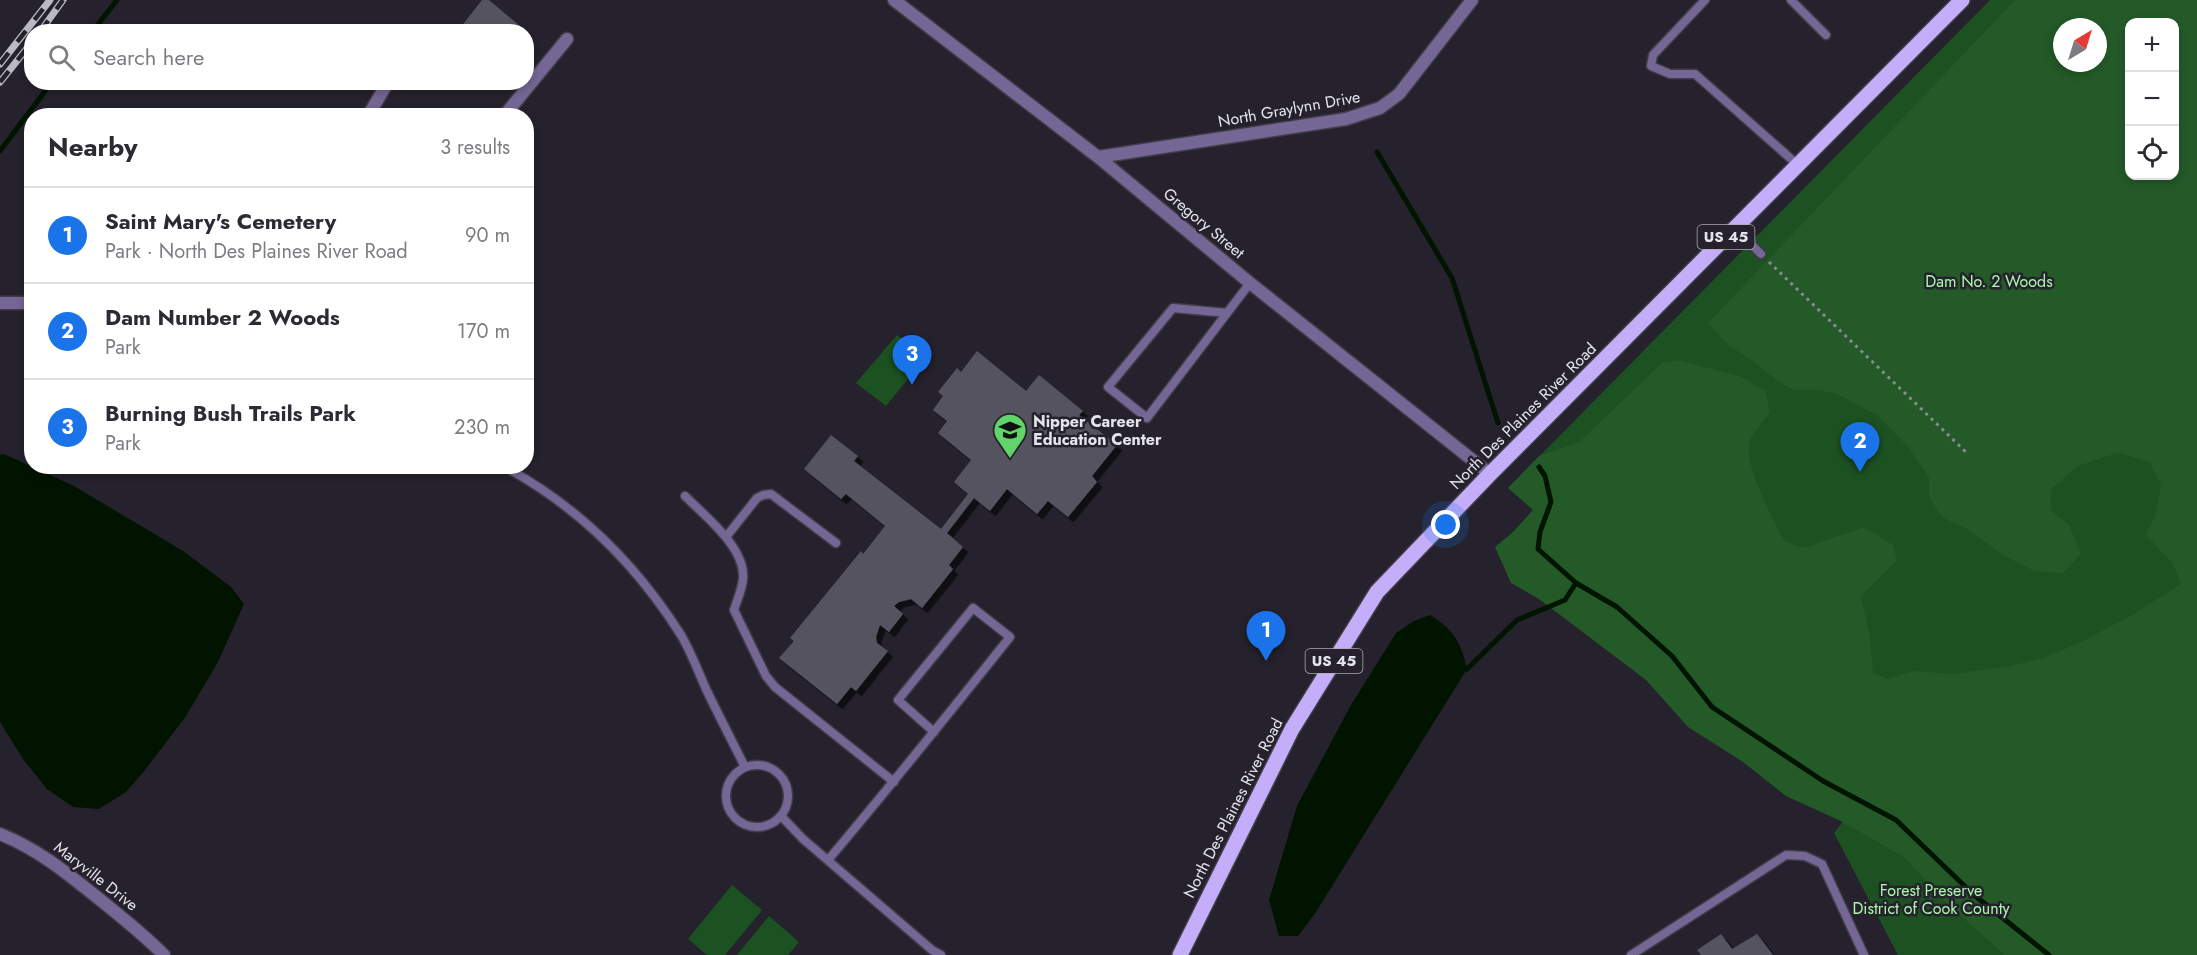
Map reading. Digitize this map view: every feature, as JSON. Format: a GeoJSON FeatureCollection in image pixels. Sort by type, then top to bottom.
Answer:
{"type":"FeatureCollection","features":[{"type":"Feature","properties":{"kind":"main road","name":"North Des Plaines River Road"},"geometry":{"type":"LineString","coordinates":[[1180,955],[1292,729],[1377,592],[1490,474],[1962,0]]}},
{"type":"Feature","properties":{"kind":"street","name":"Gregory Street"},"geometry":{"type":"LineString","coordinates":[[894,0],[1098,157],[1250,283],[1490,474]]}},
{"type":"Feature","properties":{"kind":"street","name":"North Graylynn Drive"},"geometry":{"type":"LineString","coordinates":[[1098,157],[1346,119],[1380,108],[1399,94],[1472,0]]}},
{"type":"Feature","properties":{"kind":"street"},"geometry":{"type":"LineString","coordinates":[[534,79],[567,39]]}},
{"type":"Feature","properties":{"kind":"street"},"geometry":{"type":"LineString","coordinates":[[373,108],[383,90]]}},
{"type":"Feature","properties":{"kind":"street"},"geometry":{"type":"LineString","coordinates":[[511,108],[525,90]]}},
{"type":"Feature","properties":{"kind":"street"},"geometry":{"type":"LineString","coordinates":[[0,303],[24,303]]}},
{"type":"Feature","properties":{"kind":"street","name":"Maryville Drive"},"geometry":{"type":"LineString","coordinates":[[0,834],[25,845],[53,863],[143,935],[164,955]]}},
{"type":"Feature","properties":{"kind":"lane"},"geometry":{"type":"LineString","coordinates":[[1705,0],[1653,55],[1651,66],[1670,74],[1695,74],[1798,165]]}},
{"type":"Feature","properties":{"kind":"lane"},"geometry":{"type":"LineString","coordinates":[[1791,0],[1826,35]]}},
{"type":"Feature","properties":{"kind":"lane"},"geometry":{"type":"LineString","coordinates":[[1735,228],[1761,254]]}},
{"type":"Feature","properties":{"kind":"lane"},"geometry":{"type":"LineString","coordinates":[[1227,313],[1173,308],[1108,387],[1147,418],[1250,283]]}},
{"type":"Feature","properties":{"kind":"lane"},"geometry":{"type":"LineString","coordinates":[[518,474],[531,481],[594,529],[630,565],[655,597],[682,638],[745,768]]}},
{"type":"Feature","properties":{"kind":"lane"},"geometry":{"type":"LineString","coordinates":[[726,537],[758,498],[771,494],[836,543]]}},
{"type":"Feature","properties":{"kind":"lane"},"geometry":{"type":"LineString","coordinates":[[685,496],[726,537],[741,562],[744,577],[734,610],[766,675],[775,687],[894,782]]}},
{"type":"Feature","properties":{"kind":"lane"},"geometry":{"type":"LineString","coordinates":[[828,860],[894,782],[934,732],[1010,637],[973,608],[898,700],[934,732]]}},
{"type":"Feature","properties":{"kind":"lane"},"geometry":{"type":"LineString","coordinates":[[755,765],[765,766],[782,778],[788,797],[786,807],[773,823],[753,827],[735,819],[729,810],[726,790],[736,773],[745,768],[755,765]]}},
{"type":"Feature","properties":{"kind":"lane"},"geometry":{"type":"LineString","coordinates":[[781,816],[828,860],[941,955]]}},
{"type":"Feature","properties":{"kind":"lane"},"geometry":{"type":"LineString","coordinates":[[1631,955],[1786,855],[1805,856],[1822,864],[1864,955]]}},
{"type":"Feature","properties":{"kind":"lane"},"geometry":{"type":"LineString","coordinates":[[921,955],[929,947]]}},
{"type":"Feature","properties":{"kind":"path"},"geometry":{"type":"LineString","coordinates":[[1761,254],[1968,454]]}},
{"type":"Feature","properties":{"kind":"green space","name":"Dam No. 2 Woods"},"geometry":{"type":"Polygon","coordinates":[[[1990,0],[2197,0],[2197,955],[1898,955],[1834,833],[1873,784],[1508,488],[1990,0]]]}},
{"type":"Feature","properties":{"kind":"green space","name":"Dam No. 2 Woods"},"geometry":{"type":"Polygon","coordinates":[[[2015,0],[2197,0],[2197,955],[2005,955],[1944,901],[1905,858],[1843,822],[1786,796],[1743,762],[1688,727],[1646,680],[1539,599],[1511,583],[1495,547],[1512,533],[1533,510],[1508,488],[1539,456],[1579,442],[1662,363],[1678,360],[1742,377],[1765,391],[1770,412],[1750,440],[1749,452],[1755,478],[1784,541],[1804,548],[1865,527],[1893,545],[1897,560],[1861,597],[1870,637],[1873,673],[1887,679],[1915,671],[1953,674],[2010,666],[2043,658],[2079,643],[2132,615],[2181,584],[2173,564],[2145,534],[2155,517],[2161,485],[2150,462],[2117,453],[2078,466],[2051,489],[2051,511],[2069,525],[2081,554],[2063,573],[2034,571],[2003,555],[1966,528],[1943,518],[1929,497],[1929,477],[1907,446],[1878,416],[1837,394],[1818,390],[1793,390],[1728,345],[1708,323],[2015,0]]]}},
{"type":"Feature","properties":{"kind":"green space"},"geometry":{"type":"Polygon","coordinates":[[[897,335],[925,358],[886,406],[856,383],[897,335]]]}},
{"type":"Feature","properties":{"kind":"green space"},"geometry":{"type":"Polygon","coordinates":[[[732,885],[762,910],[725,955],[707,955],[688,939],[732,885]]]}},
{"type":"Feature","properties":{"kind":"green space"},"geometry":{"type":"Polygon","coordinates":[[[769,916],[799,942],[788,955],[737,955],[769,916]]]}},
{"type":"Feature","properties":{"kind":"shaded area"},"geometry":{"type":"Polygon","coordinates":[[[4,454],[24,463],[24,474],[48,474],[74,486],[183,551],[231,587],[244,604],[218,662],[186,716],[126,792],[99,809],[73,807],[47,789],[23,759],[0,722],[0,455],[4,454]]]}},
{"type":"Feature","properties":{"kind":"shaded area"},"geometry":{"type":"Polygon","coordinates":[[[1430,615],[1451,632],[1459,644],[1467,669],[1316,912],[1298,936],[1279,936],[1269,900],[1297,806],[1351,705],[1396,633],[1414,621],[1430,615]]]}},
{"type":"Feature","properties":{"kind":"building"},"geometry":{"type":"Polygon","coordinates":[[[482,0],[489,0],[518,24],[463,24],[482,0]]]}},
{"type":"Feature","properties":{"kind":"building"},"geometry":{"type":"Polygon","coordinates":[[[977,351],[1026,391],[1039,375],[1083,411],[1079,415],[1117,445],[1092,476],[1097,482],[1068,517],[1048,501],[1037,514],[1007,489],[990,511],[974,498],[947,533],[963,547],[949,565],[953,569],[922,608],[911,599],[894,606],[903,614],[889,632],[880,625],[876,637],[877,643],[888,651],[856,691],[851,687],[837,704],[779,658],[794,641],[790,638],[861,551],[863,554],[885,526],[846,494],[841,499],[804,469],[831,435],[858,456],[854,461],[941,529],[968,494],[954,482],[971,460],[938,433],[947,421],[933,410],[943,396],[938,392],[957,368],[961,372],[977,351]]]}},
{"type":"Feature","properties":{"kind":"building"},"geometry":{"type":"Polygon","coordinates":[[[1721,934],[1732,949],[1757,934],[1773,955],[1701,955],[1697,950],[1721,934]]]}},
{"type":"Feature","properties":{"kind":"waterway"},"geometry":{"type":"LineString","coordinates":[[98,24],[117,0]]}},
{"type":"Feature","properties":{"kind":"waterway"},"geometry":{"type":"LineString","coordinates":[[32,108],[46,90]]}},
{"type":"Feature","properties":{"kind":"waterway"},"geometry":{"type":"LineString","coordinates":[[0,151],[24,119]]}},
{"type":"Feature","properties":{"kind":"waterway"},"geometry":{"type":"LineString","coordinates":[[1377,152],[1452,278],[1498,423]]}},
{"type":"Feature","properties":{"kind":"waterway"},"geometry":{"type":"LineString","coordinates":[[1539,467],[1545,476],[1551,502],[1540,532],[1538,549],[1576,583],[1617,607],[1672,656],[1712,707],[1823,781],[1896,820],[1974,895],[2049,955]]}},
{"type":"Feature","properties":{"kind":"waterway"},"geometry":{"type":"LineString","coordinates":[[1467,669],[1517,620],[1565,600],[1576,583]]}},
{"type":"Feature","properties":{"kind":"railway"},"geometry":{"type":"LineString","coordinates":[[31,24],[50,0]]}},
{"type":"Feature","properties":{"kind":"railway"},"geometry":{"type":"LineString","coordinates":[[46,24],[63,0]]}},
{"type":"Feature","properties":{"kind":"railway"},"geometry":{"type":"LineString","coordinates":[[0,64],[24,33]]}},
{"type":"Feature","properties":{"kind":"railway"},"geometry":{"type":"LineString","coordinates":[[0,82],[24,52]]}},
{"type":"Feature","properties":{"kind":"place","name":"Burning Bush Trails Park"},"geometry":{"type":"Point","coordinates":[912,385]}},
{"type":"Feature","properties":{"kind":"place","name":"Nipper Career Education Center"},"geometry":{"type":"Point","coordinates":[1010,459]}},
{"type":"Feature","properties":{"kind":"place","name":"Dam Number 2 Woods"},"geometry":{"type":"Point","coordinates":[1860,472]}},
{"type":"Feature","properties":{"kind":"place","name":"Saint Mary's Cemetery"},"geometry":{"type":"Point","coordinates":[1266,661]}},
{"type":"Feature","properties":{"kind":"park label","name":"Forest Preserve District of Cook County"},"geometry":{"type":"Point","coordinates":[1931,899]}}]}
